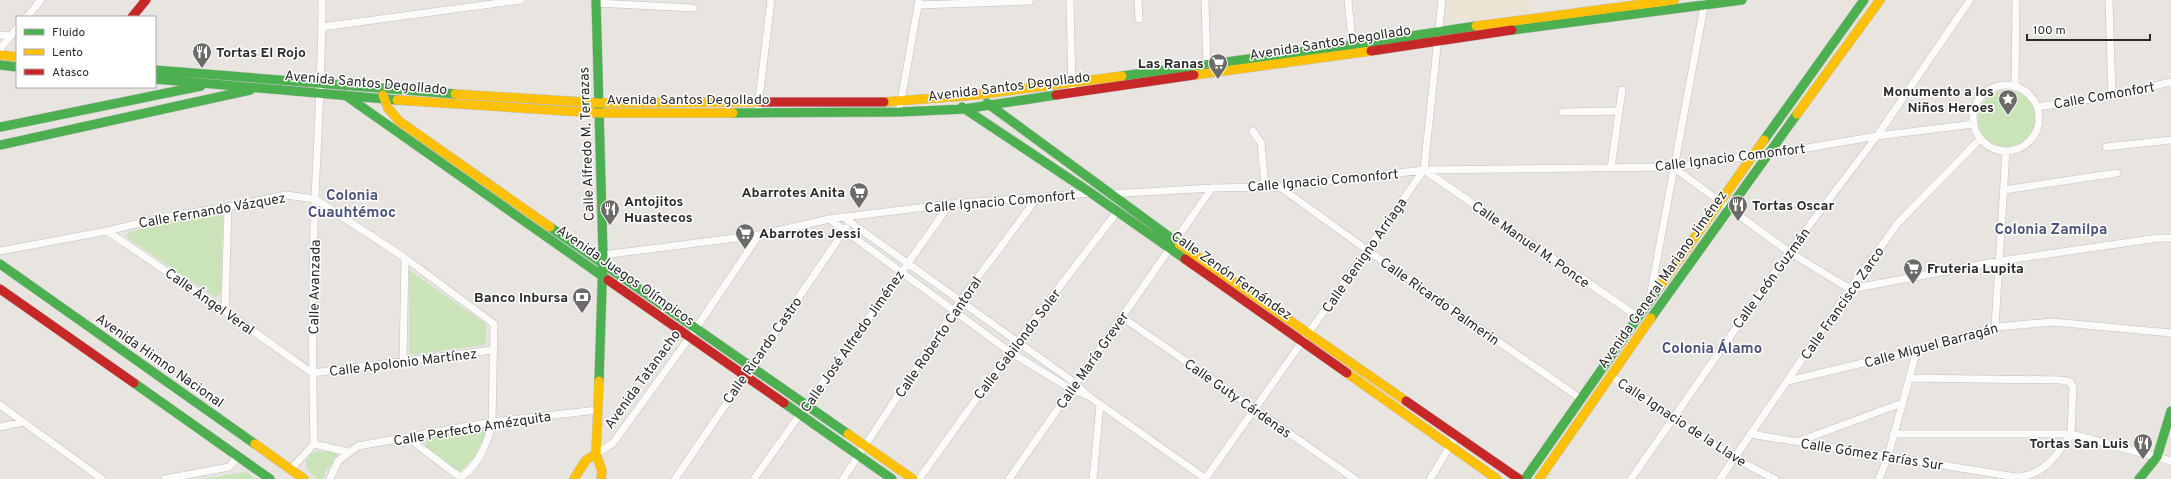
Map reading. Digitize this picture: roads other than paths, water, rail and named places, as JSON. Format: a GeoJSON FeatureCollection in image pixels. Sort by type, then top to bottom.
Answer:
{"type":"FeatureCollection","features":[{"type":"Feature","properties":{"kind":"main road"},"geometry":{"type":"LineString","coordinates":[[133,16],[146,0]]}},
{"type":"Feature","properties":{"kind":"main road","name":"Avenida Santos Degollado"},"geometry":{"type":"LineString","coordinates":[[156,79],[261,88],[381,89],[599,103],[900,102],[1208,75],[1438,36],[1674,0]]}},
{"type":"Feature","properties":{"kind":"main road","name":"Avenida Santos Degollado"},"geometry":{"type":"LineString","coordinates":[[1438,36],[1705,2],[1742,0]]}},
{"type":"Feature","properties":{"kind":"main road","name":"Avenida General Mariano Jiménez"},"geometry":{"type":"LineString","coordinates":[[1525,479],[1719,202],[1864,0]]}},
{"type":"Feature","properties":{"kind":"main road","name":"Avenida General Mariano Jiménez"},"geometry":{"type":"LineString","coordinates":[[1539,479],[1728,208],[1880,0]]}},
{"type":"Feature","properties":{"kind":"main road","name":"Calle Alfredo M. Terrazas"},"geometry":{"type":"LineString","coordinates":[[596,2],[603,255],[596,454]]}},
{"type":"Feature","properties":{"kind":"main road","name":"Avenida Santos Degollado"},"geometry":{"type":"LineString","coordinates":[[156,70],[238,77],[321,88],[344,95],[383,99],[599,113],[759,114],[899,112],[964,109],[1207,64],[1353,50]]}},
{"type":"Feature","properties":{"kind":"main road"},"geometry":{"type":"LineString","coordinates":[[0,55],[16,57]]}},
{"type":"Feature","properties":{"kind":"main road"},"geometry":{"type":"LineString","coordinates":[[0,65],[16,67]]}},
{"type":"Feature","properties":{"kind":"main road"},"geometry":{"type":"LineString","coordinates":[[0,127],[212,84],[238,77]]}},
{"type":"Feature","properties":{"kind":"main road"},"geometry":{"type":"LineString","coordinates":[[0,145],[261,88]]}},
{"type":"Feature","properties":{"kind":"main road","name":"Avenida Juegos Olímpicos"},"geometry":{"type":"LineString","coordinates":[[381,89],[383,99],[388,108],[399,121],[602,265],[696,328],[913,479]]}},
{"type":"Feature","properties":{"kind":"main road","name":"Avenida Juegos Olímpicos"},"geometry":{"type":"LineString","coordinates":[[344,95],[892,479]]}},
{"type":"Feature","properties":{"kind":"main road","name":"Calle Zenón Fernández"},"geometry":{"type":"LineString","coordinates":[[976,95],[1113,194],[1451,446],[1498,479]]}},
{"type":"Feature","properties":{"kind":"main road","name":"Calle Zenón Fernández"},"geometry":{"type":"LineString","coordinates":[[949,98],[1091,193],[1170,249],[1306,337],[1519,479]]}},
{"type":"Feature","properties":{"kind":"main road"},"geometry":{"type":"LineString","coordinates":[[94,107],[97,123]]}},
{"type":"Feature","properties":{"kind":"main road","name":"Avenida Himno Nacional"},"geometry":{"type":"LineString","coordinates":[[0,264],[304,479]]}},
{"type":"Feature","properties":{"kind":"main road"},"geometry":{"type":"LineString","coordinates":[[0,289],[270,479]]}},
{"type":"Feature","properties":{"kind":"main road"},"geometry":{"type":"LineString","coordinates":[[2138,479],[2157,457],[2171,411]]}},
{"type":"Feature","properties":{"kind":"main road"},"geometry":{"type":"LineString","coordinates":[[596,454],[602,471],[601,479]]}},
{"type":"Feature","properties":{"kind":"main road","name":"Avenida Tatanacho"},"geometry":{"type":"LineString","coordinates":[[574,479],[586,460],[596,454]]}},
{"type":"Feature","properties":{"kind":"street"},"geometry":{"type":"LineString","coordinates":[[28,16],[41,0]]}},
{"type":"Feature","properties":{"kind":"street","name":"Calle Avanzada"},"geometry":{"type":"LineString","coordinates":[[314,444],[312,373],[315,199],[321,88],[322,0]]}},
{"type":"Feature","properties":{"kind":"street"},"geometry":{"type":"LineString","coordinates":[[322,27],[521,0]]}},
{"type":"Feature","properties":{"kind":"street"},"geometry":{"type":"LineString","coordinates":[[759,114],[758,103],[770,0]]}},
{"type":"Feature","properties":{"kind":"street"},"geometry":{"type":"LineString","coordinates":[[1070,0],[1072,88]]}},
{"type":"Feature","properties":{"kind":"street"},"geometry":{"type":"LineString","coordinates":[[1138,0],[1139,19]]}},
{"type":"Feature","properties":{"kind":"street"},"geometry":{"type":"LineString","coordinates":[[1205,0],[1208,75]]}},
{"type":"Feature","properties":{"kind":"street"},"geometry":{"type":"LineString","coordinates":[[1348,0],[1353,50]]}},
{"type":"Feature","properties":{"kind":"street","name":"Calle Benigno Arriaga"},"geometry":{"type":"LineString","coordinates":[[1206,479],[1424,170],[1442,0]]}},
{"type":"Feature","properties":{"kind":"street","name":"Calle León Guzmán"},"geometry":{"type":"LineString","coordinates":[[1631,479],[1789,252],[1877,136],[1970,0]]}},
{"type":"Feature","properties":{"kind":"street"},"geometry":{"type":"LineString","coordinates":[[2015,87],[2016,0]]}},
{"type":"Feature","properties":{"kind":"street"},"geometry":{"type":"LineString","coordinates":[[2109,0],[2112,96]]}},
{"type":"Feature","properties":{"kind":"street"},"geometry":{"type":"LineString","coordinates":[[899,112],[918,3],[1030,1]]}},
{"type":"Feature","properties":{"kind":"street"},"geometry":{"type":"LineString","coordinates":[[596,2],[693,8]]}},
{"type":"Feature","properties":{"kind":"street"},"geometry":{"type":"LineString","coordinates":[[1649,302],[1705,2]]}},
{"type":"Feature","properties":{"kind":"street"},"geometry":{"type":"LineString","coordinates":[[0,50],[16,29]]}},
{"type":"Feature","properties":{"kind":"street"},"geometry":{"type":"LineString","coordinates":[[0,36],[10,36]]}},
{"type":"Feature","properties":{"kind":"street","name":"Calle Comonfort"},"geometry":{"type":"LineString","coordinates":[[2037,107],[2112,96],[2171,82]]}},
{"type":"Feature","properties":{"kind":"street"},"geometry":{"type":"LineString","coordinates":[[1998,87],[2015,87],[2032,98],[2037,107],[2039,117],[2038,127],[2034,136],[2027,144],[2017,150],[2006,151],[1989,146],[1980,139],[1974,124],[1974,111],[1983,95],[1998,87]]}},
{"type":"Feature","properties":{"kind":"street"},"geometry":{"type":"LineString","coordinates":[[1611,168],[1622,90]]}},
{"type":"Feature","properties":{"kind":"street"},"geometry":{"type":"LineString","coordinates":[[1564,112],[1619,112]]}},
{"type":"Feature","properties":{"kind":"street","name":"Calle Ignacio Comonfort"},"geometry":{"type":"LineString","coordinates":[[603,255],[759,235],[829,219],[950,204],[1091,193],[1113,194],[1212,188],[1280,187],[1424,170],[1673,167],[1768,154],[1877,136],[1974,124]]}},
{"type":"Feature","properties":{"kind":"street"},"geometry":{"type":"LineString","coordinates":[[1253,131],[1261,143],[1265,187]]}},
{"type":"Feature","properties":{"kind":"street","name":"Calle Francisco Zarco"},"geometry":{"type":"LineString","coordinates":[[1720,479],[1850,289],[1898,223],[1980,139]]}},
{"type":"Feature","properties":{"kind":"street"},"geometry":{"type":"LineString","coordinates":[[2106,148],[2171,140]]}},
{"type":"Feature","properties":{"kind":"street"},"geometry":{"type":"LineString","coordinates":[[1995,327],[2006,151]]}},
{"type":"Feature","properties":{"kind":"street"},"geometry":{"type":"LineString","coordinates":[[1673,167],[1789,252],[1850,289],[2000,261],[2159,238],[2171,238]]}},
{"type":"Feature","properties":{"kind":"street","name":"Calle Manuel M. Ponce"},"geometry":{"type":"LineString","coordinates":[[1424,170],[1638,317]]}},
{"type":"Feature","properties":{"kind":"street"},"geometry":{"type":"LineString","coordinates":[[2004,190],[2117,173]]}},
{"type":"Feature","properties":{"kind":"street","name":"Calle Ricardo Palmerin"},"geometry":{"type":"LineString","coordinates":[[1280,187],[1367,250],[1581,399]]}},
{"type":"Feature","properties":{"kind":"street","name":"Calle María Grever"},"geometry":{"type":"LineString","coordinates":[[1009,479],[1212,188]]}},
{"type":"Feature","properties":{"kind":"street","name":"Calle Fernando Vázquez"},"geometry":{"type":"LineString","coordinates":[[0,251],[107,231],[165,217],[228,207],[286,195],[315,199],[405,258],[494,324],[492,422],[490,436],[468,472],[461,476],[407,437]]}},
{"type":"Feature","properties":{"kind":"street","name":"Calle Roberto Cantoral"},"geometry":{"type":"LineString","coordinates":[[843,479],[954,310],[1037,198]]}},
{"type":"Feature","properties":{"kind":"street","name":"Calle José Alfredo Jiménez"},"geometry":{"type":"LineString","coordinates":[[754,479],[950,204]]}},
{"type":"Feature","properties":{"kind":"street"},"geometry":{"type":"LineString","coordinates":[[226,311],[228,207]]}},
{"type":"Feature","properties":{"kind":"street","name":"Calle Gabilondo Soler"},"geometry":{"type":"LineString","coordinates":[[919,479],[1017,342],[1117,212]]}},
{"type":"Feature","properties":{"kind":"street"},"geometry":{"type":"LineString","coordinates":[[843,217],[906,264],[961,300],[1073,386]]}},
{"type":"Feature","properties":{"kind":"street"},"geometry":{"type":"LineString","coordinates":[[829,219],[1010,352],[1087,395],[1206,479]]}},
{"type":"Feature","properties":{"kind":"street","name":"Calle Ricardo Castro"},"geometry":{"type":"LineString","coordinates":[[675,479],[744,376],[845,231],[849,222]]}},
{"type":"Feature","properties":{"kind":"street","name":"Calle Ángel Veral"},"geometry":{"type":"LineString","coordinates":[[107,231],[226,311],[312,373]]}},
{"type":"Feature","properties":{"kind":"street","name":"Avenida Tatanacho"},"geometry":{"type":"LineString","coordinates":[[596,454],[613,443],[690,337],[759,235]]}},
{"type":"Feature","properties":{"kind":"street"},"geometry":{"type":"LineString","coordinates":[[403,361],[405,258]]}},
{"type":"Feature","properties":{"kind":"street","name":"Calle Guty Cárdenas"},"geometry":{"type":"LineString","coordinates":[[1122,317],[1355,479]]}},
{"type":"Feature","properties":{"kind":"street","name":"Calle Miguel Barragán"},"geometry":{"type":"LineString","coordinates":[[1788,381],[1917,350],[1995,327],[2053,322],[2171,333]]}},
{"type":"Feature","properties":{"kind":"street","name":"Calle Apolonio Martínez"},"geometry":{"type":"LineString","coordinates":[[312,373],[493,350]]}},
{"type":"Feature","properties":{"kind":"street"},"geometry":{"type":"LineString","coordinates":[[1879,479],[1888,456],[1917,350]]}},
{"type":"Feature","properties":{"kind":"street","name":"Calle Ignacio de la Llave"},"geometry":{"type":"LineString","coordinates":[[1611,376],[1734,458],[1775,479]]}},
{"type":"Feature","properties":{"kind":"street"},"geometry":{"type":"LineString","coordinates":[[1909,378],[2061,380],[2070,382],[2073,388],[2071,434]]}},
{"type":"Feature","properties":{"kind":"street"},"geometry":{"type":"LineString","coordinates":[[1797,442],[1902,403]]}},
{"type":"Feature","properties":{"kind":"street"},"geometry":{"type":"LineString","coordinates":[[1092,479],[1100,404]]}},
{"type":"Feature","properties":{"kind":"street"},"geometry":{"type":"LineString","coordinates":[[0,405],[102,479]]}},
{"type":"Feature","properties":{"kind":"street","name":"Calle Perfecto Amézquita"},"geometry":{"type":"LineString","coordinates":[[330,479],[338,461],[358,446],[492,422],[598,410]]}},
{"type":"Feature","properties":{"kind":"street"},"geometry":{"type":"LineString","coordinates":[[0,427],[23,422]]}},
{"type":"Feature","properties":{"kind":"street","name":"Calle Gómez Farías Sur"},"geometry":{"type":"LineString","coordinates":[[1750,434],[2016,478],[2024,477],[2053,462],[2071,434]]}},
{"type":"Feature","properties":{"kind":"street"},"geometry":{"type":"LineString","coordinates":[[1894,434],[2071,434],[2171,461]]}},
{"type":"Feature","properties":{"kind":"street"},"geometry":{"type":"LineString","coordinates":[[1430,479],[1456,436]]}},
{"type":"Feature","properties":{"kind":"street"},"geometry":{"type":"LineString","coordinates":[[291,469],[314,444],[348,452]]}},
{"type":"Feature","properties":{"kind":"street"},"geometry":{"type":"LineString","coordinates":[[166,479],[229,467],[235,460],[234,454]]}},
{"type":"Feature","properties":{"kind":"place","name":"Tortas El Rojo"},"geometry":{"type":"Point","coordinates":[202,69]}},
{"type":"Feature","properties":{"kind":"place","name":"Las Ranas"},"geometry":{"type":"Point","coordinates":[1218,80]}},
{"type":"Feature","properties":{"kind":"place","name":"Monumento a los Niños Heroes"},"geometry":{"type":"Point","coordinates":[2008,116]}},
{"type":"Feature","properties":{"kind":"place","name":"Abarrotes Anita"},"geometry":{"type":"Point","coordinates":[859,209]}},
{"type":"Feature","properties":{"kind":"place","name":"Tortas Oscar"},"geometry":{"type":"Point","coordinates":[1738,222]}},
{"type":"Feature","properties":{"kind":"place","name":"Antojitos Huastecos"},"geometry":{"type":"Point","coordinates":[610,226]}},
{"type":"Feature","properties":{"kind":"place","name":"Abarrotes Jessi"},"geometry":{"type":"Point","coordinates":[745,250]}},
{"type":"Feature","properties":{"kind":"place","name":"Fruteria Lupita"},"geometry":{"type":"Point","coordinates":[1913,285]}},
{"type":"Feature","properties":{"kind":"place","name":"Banco Inbursa"},"geometry":{"type":"Point","coordinates":[582,314]}},
{"type":"Feature","properties":{"kind":"place","name":"Tortas San Luis"},"geometry":{"type":"Point","coordinates":[2143,460]}},
{"type":"Feature","properties":{"kind":"district","name":"Colonia Cuauhtémoc"},"geometry":{"type":"Point","coordinates":[352,204]}},
{"type":"Feature","properties":{"kind":"district","name":"Colonia Zamilpa"},"geometry":{"type":"Point","coordinates":[2051,229]}},
{"type":"Feature","properties":{"kind":"district","name":"Colonia Álamo"},"geometry":{"type":"Point","coordinates":[1712,348]}}]}
